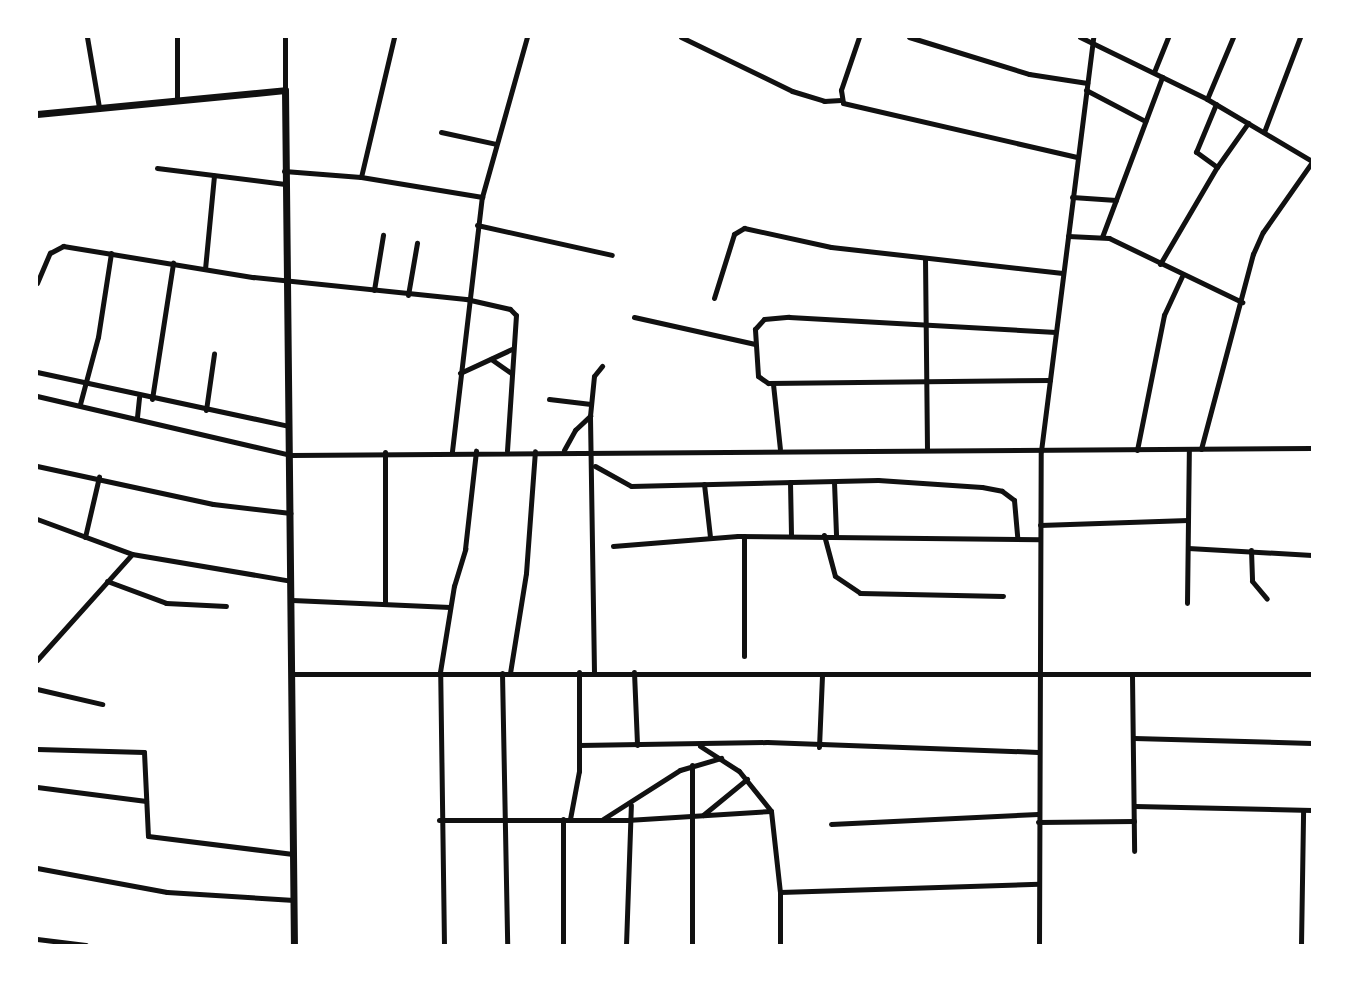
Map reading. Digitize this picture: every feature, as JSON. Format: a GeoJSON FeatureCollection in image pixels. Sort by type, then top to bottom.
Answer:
{"type":"FeatureCollection","features":[{"type":"Feature","properties":{"kind":"street"},"geometry":{"type":"LineString","coordinates":[[87,37],[99,107]]}},
{"type":"Feature","properties":{"kind":"street"},"geometry":{"type":"LineString","coordinates":[[177,37],[177,100]]}},
{"type":"Feature","properties":{"kind":"street"},"geometry":{"type":"LineString","coordinates":[[285,37],[285,281],[291,455],[294,945]]}},
{"type":"Feature","properties":{"kind":"street"},"geometry":{"type":"LineString","coordinates":[[360,177],[394,37]]}},
{"type":"Feature","properties":{"kind":"street"},"geometry":{"type":"LineString","coordinates":[[452,451],[467,299],[482,197],[527,37]]}},
{"type":"Feature","properties":{"kind":"street"},"geometry":{"type":"LineString","coordinates":[[681,37],[792,90],[824,101],[841,100],[860,109],[1077,157]]}},
{"type":"Feature","properties":{"kind":"street"},"geometry":{"type":"LineString","coordinates":[[841,100],[859,37]]}},
{"type":"Feature","properties":{"kind":"street"},"geometry":{"type":"LineString","coordinates":[[909,37],[930,39],[1029,74],[1086,87],[1145,121]]}},
{"type":"Feature","properties":{"kind":"street"},"geometry":{"type":"LineString","coordinates":[[1080,37],[1093,39],[1207,99],[1312,161],[1263,232],[1201,449]]}},
{"type":"Feature","properties":{"kind":"street"},"geometry":{"type":"LineString","coordinates":[[1154,72],[1168,37]]}},
{"type":"Feature","properties":{"kind":"street"},"geometry":{"type":"LineString","coordinates":[[1207,99],[1233,37]]}},
{"type":"Feature","properties":{"kind":"street"},"geometry":{"type":"LineString","coordinates":[[1264,132],[1300,37]]}},
{"type":"Feature","properties":{"kind":"street"},"geometry":{"type":"LineString","coordinates":[[1039,945],[1037,676],[1041,451],[1093,39]]}},
{"type":"Feature","properties":{"kind":"street"},"geometry":{"type":"LineString","coordinates":[[1102,237],[1162,77]]}},
{"type":"Feature","properties":{"kind":"street"},"geometry":{"type":"LineString","coordinates":[[37,114],[285,90]]}},
{"type":"Feature","properties":{"kind":"street"},"geometry":{"type":"LineString","coordinates":[[1216,104],[1196,152],[1217,167]]}},
{"type":"Feature","properties":{"kind":"street"},"geometry":{"type":"LineString","coordinates":[[1160,264],[1217,167],[1248,123]]}},
{"type":"Feature","properties":{"kind":"street"},"geometry":{"type":"LineString","coordinates":[[441,132],[496,144]]}},
{"type":"Feature","properties":{"kind":"street"},"geometry":{"type":"LineString","coordinates":[[157,168],[285,184]]}},
{"type":"Feature","properties":{"kind":"street"},"geometry":{"type":"LineString","coordinates":[[284,171],[360,177],[482,197]]}},
{"type":"Feature","properties":{"kind":"street"},"geometry":{"type":"LineString","coordinates":[[205,270],[214,175]]}},
{"type":"Feature","properties":{"kind":"street"},"geometry":{"type":"LineString","coordinates":[[1072,197],[1116,200]]}},
{"type":"Feature","properties":{"kind":"street"},"geometry":{"type":"LineString","coordinates":[[477,225],[612,255]]}},
{"type":"Feature","properties":{"kind":"street"},"geometry":{"type":"LineString","coordinates":[[714,298],[737,230],[925,258],[1063,273]]}},
{"type":"Feature","properties":{"kind":"street"},"geometry":{"type":"LineString","coordinates":[[374,290],[383,235]]}},
{"type":"Feature","properties":{"kind":"street"},"geometry":{"type":"LineString","coordinates":[[1068,236],[1102,237],[1242,302]]}},
{"type":"Feature","properties":{"kind":"street"},"geometry":{"type":"LineString","coordinates":[[408,295],[417,243]]}},
{"type":"Feature","properties":{"kind":"street"},"geometry":{"type":"LineString","coordinates":[[37,284],[50,253],[59,246],[285,281],[467,299],[514,312],[508,451]]}},
{"type":"Feature","properties":{"kind":"street"},"geometry":{"type":"LineString","coordinates":[[80,404],[111,253]]}},
{"type":"Feature","properties":{"kind":"street"},"geometry":{"type":"LineString","coordinates":[[925,258],[927,447]]}},
{"type":"Feature","properties":{"kind":"street"},"geometry":{"type":"LineString","coordinates":[[152,399],[173,264]]}},
{"type":"Feature","properties":{"kind":"street"},"geometry":{"type":"LineString","coordinates":[[1137,450],[1164,315],[1182,276]]}},
{"type":"Feature","properties":{"kind":"street"},"geometry":{"type":"LineString","coordinates":[[634,317],[755,344]]}},
{"type":"Feature","properties":{"kind":"street"},"geometry":{"type":"LineString","coordinates":[[1050,380],[773,384],[759,378],[755,344],[757,325],[768,318],[924,323],[1056,332]]}},
{"type":"Feature","properties":{"kind":"street"},"geometry":{"type":"LineString","coordinates":[[460,373],[512,349]]}},
{"type":"Feature","properties":{"kind":"street"},"geometry":{"type":"LineString","coordinates":[[206,410],[214,354]]}},
{"type":"Feature","properties":{"kind":"street"},"geometry":{"type":"LineString","coordinates":[[491,359],[511,373]]}},
{"type":"Feature","properties":{"kind":"street"},"geometry":{"type":"LineString","coordinates":[[594,672],[595,466],[590,416],[594,376],[602,366]]}},
{"type":"Feature","properties":{"kind":"street"},"geometry":{"type":"LineString","coordinates":[[37,372],[139,397],[288,426]]}},
{"type":"Feature","properties":{"kind":"street"},"geometry":{"type":"LineString","coordinates":[[773,384],[780,449]]}},
{"type":"Feature","properties":{"kind":"street"},"geometry":{"type":"LineString","coordinates":[[37,396],[137,417],[291,455],[927,447],[1041,451],[1312,448]]}},
{"type":"Feature","properties":{"kind":"street"},"geometry":{"type":"LineString","coordinates":[[137,417],[139,397]]}},
{"type":"Feature","properties":{"kind":"street"},"geometry":{"type":"LineString","coordinates":[[549,399],[591,404]]}},
{"type":"Feature","properties":{"kind":"street"},"geometry":{"type":"LineString","coordinates":[[564,450],[575,430],[590,416]]}},
{"type":"Feature","properties":{"kind":"street"},"geometry":{"type":"LineString","coordinates":[[1187,603],[1189,449]]}},
{"type":"Feature","properties":{"kind":"street"},"geometry":{"type":"LineString","coordinates":[[444,945],[439,820],[440,672],[450,607],[465,549],[476,451]]}},
{"type":"Feature","properties":{"kind":"street"},"geometry":{"type":"LineString","coordinates":[[510,673],[526,573],[535,451]]}},
{"type":"Feature","properties":{"kind":"street"},"geometry":{"type":"LineString","coordinates":[[385,603],[386,452]]}},
{"type":"Feature","properties":{"kind":"street"},"geometry":{"type":"LineString","coordinates":[[37,466],[99,477],[213,504],[290,513]]}},
{"type":"Feature","properties":{"kind":"street"},"geometry":{"type":"LineString","coordinates":[[595,466],[631,486],[927,481],[1002,491],[1016,506],[1017,538]]}},
{"type":"Feature","properties":{"kind":"street"},"geometry":{"type":"LineString","coordinates":[[86,537],[99,477]]}},
{"type":"Feature","properties":{"kind":"street"},"geometry":{"type":"LineString","coordinates":[[790,482],[791,536]]}},
{"type":"Feature","properties":{"kind":"street"},"geometry":{"type":"LineString","coordinates":[[834,482],[836,535]]}},
{"type":"Feature","properties":{"kind":"street"},"geometry":{"type":"LineString","coordinates":[[704,484],[710,537]]}},
{"type":"Feature","properties":{"kind":"street"},"geometry":{"type":"LineString","coordinates":[[37,519],[132,554],[291,581]]}},
{"type":"Feature","properties":{"kind":"street"},"geometry":{"type":"LineString","coordinates":[[1040,525],[1188,520]]}},
{"type":"Feature","properties":{"kind":"street"},"geometry":{"type":"LineString","coordinates":[[824,535],[835,576],[860,593],[1003,596]]}},
{"type":"Feature","properties":{"kind":"street"},"geometry":{"type":"LineString","coordinates":[[612,546],[744,536],[836,535],[1040,540]]}},
{"type":"Feature","properties":{"kind":"street"},"geometry":{"type":"LineString","coordinates":[[744,536],[744,656]]}},
{"type":"Feature","properties":{"kind":"street"},"geometry":{"type":"LineString","coordinates":[[1188,548],[1312,555]]}},
{"type":"Feature","properties":{"kind":"street"},"geometry":{"type":"LineString","coordinates":[[1251,550],[1252,581],[1267,599]]}},
{"type":"Feature","properties":{"kind":"street"},"geometry":{"type":"LineString","coordinates":[[37,660],[132,554]]}},
{"type":"Feature","properties":{"kind":"street"},"geometry":{"type":"LineString","coordinates":[[107,581],[166,603],[226,606]]}},
{"type":"Feature","properties":{"kind":"street"},"geometry":{"type":"LineString","coordinates":[[292,600],[450,607]]}},
{"type":"Feature","properties":{"kind":"street"},"geometry":{"type":"LineString","coordinates":[[564,945],[567,819],[579,745],[579,672]]}},
{"type":"Feature","properties":{"kind":"street"},"geometry":{"type":"LineString","coordinates":[[634,672],[637,744]]}},
{"type":"Feature","properties":{"kind":"street"},"geometry":{"type":"LineString","coordinates":[[502,673],[502,818],[507,945]]}},
{"type":"Feature","properties":{"kind":"street"},"geometry":{"type":"LineString","coordinates":[[291,674],[1312,674]]}},
{"type":"Feature","properties":{"kind":"street"},"geometry":{"type":"LineString","coordinates":[[819,747],[822,674]]}},
{"type":"Feature","properties":{"kind":"street"},"geometry":{"type":"LineString","coordinates":[[1132,676],[1134,851]]}},
{"type":"Feature","properties":{"kind":"street"},"geometry":{"type":"LineString","coordinates":[[37,689],[103,704]]}},
{"type":"Feature","properties":{"kind":"street"},"geometry":{"type":"LineString","coordinates":[[1134,738],[1312,743]]}},
{"type":"Feature","properties":{"kind":"street"},"geometry":{"type":"LineString","coordinates":[[579,745],[767,742],[819,747],[1038,751]]}},
{"type":"Feature","properties":{"kind":"street"},"geometry":{"type":"LineString","coordinates":[[697,744],[721,758],[747,779],[771,811],[780,892],[780,945]]}},
{"type":"Feature","properties":{"kind":"street"},"geometry":{"type":"LineString","coordinates":[[37,749],[144,752],[145,832],[149,836],[293,854]]}},
{"type":"Feature","properties":{"kind":"street"},"geometry":{"type":"LineString","coordinates":[[601,821],[692,765],[721,758]]}},
{"type":"Feature","properties":{"kind":"street"},"geometry":{"type":"LineString","coordinates":[[692,765],[692,945]]}},
{"type":"Feature","properties":{"kind":"street"},"geometry":{"type":"LineString","coordinates":[[702,815],[747,779]]}},
{"type":"Feature","properties":{"kind":"street"},"geometry":{"type":"LineString","coordinates":[[37,787],[146,801]]}},
{"type":"Feature","properties":{"kind":"street"},"geometry":{"type":"LineString","coordinates":[[626,945],[627,820],[631,805]]}},
{"type":"Feature","properties":{"kind":"street"},"geometry":{"type":"LineString","coordinates":[[1135,806],[1312,810]]}},
{"type":"Feature","properties":{"kind":"street"},"geometry":{"type":"LineString","coordinates":[[439,820],[502,818],[601,821],[771,811]]}},
{"type":"Feature","properties":{"kind":"street"},"geometry":{"type":"LineString","coordinates":[[1301,945],[1303,811]]}},
{"type":"Feature","properties":{"kind":"street"},"geometry":{"type":"LineString","coordinates":[[831,824],[1038,814]]}},
{"type":"Feature","properties":{"kind":"street"},"geometry":{"type":"LineString","coordinates":[[1038,822],[1134,821]]}},
{"type":"Feature","properties":{"kind":"street"},"geometry":{"type":"LineString","coordinates":[[37,868],[167,892],[294,900]]}},
{"type":"Feature","properties":{"kind":"street"},"geometry":{"type":"LineString","coordinates":[[780,892],[1039,884]]}},
{"type":"Feature","properties":{"kind":"street"},"geometry":{"type":"LineString","coordinates":[[37,939],[86,945]]}}]}
